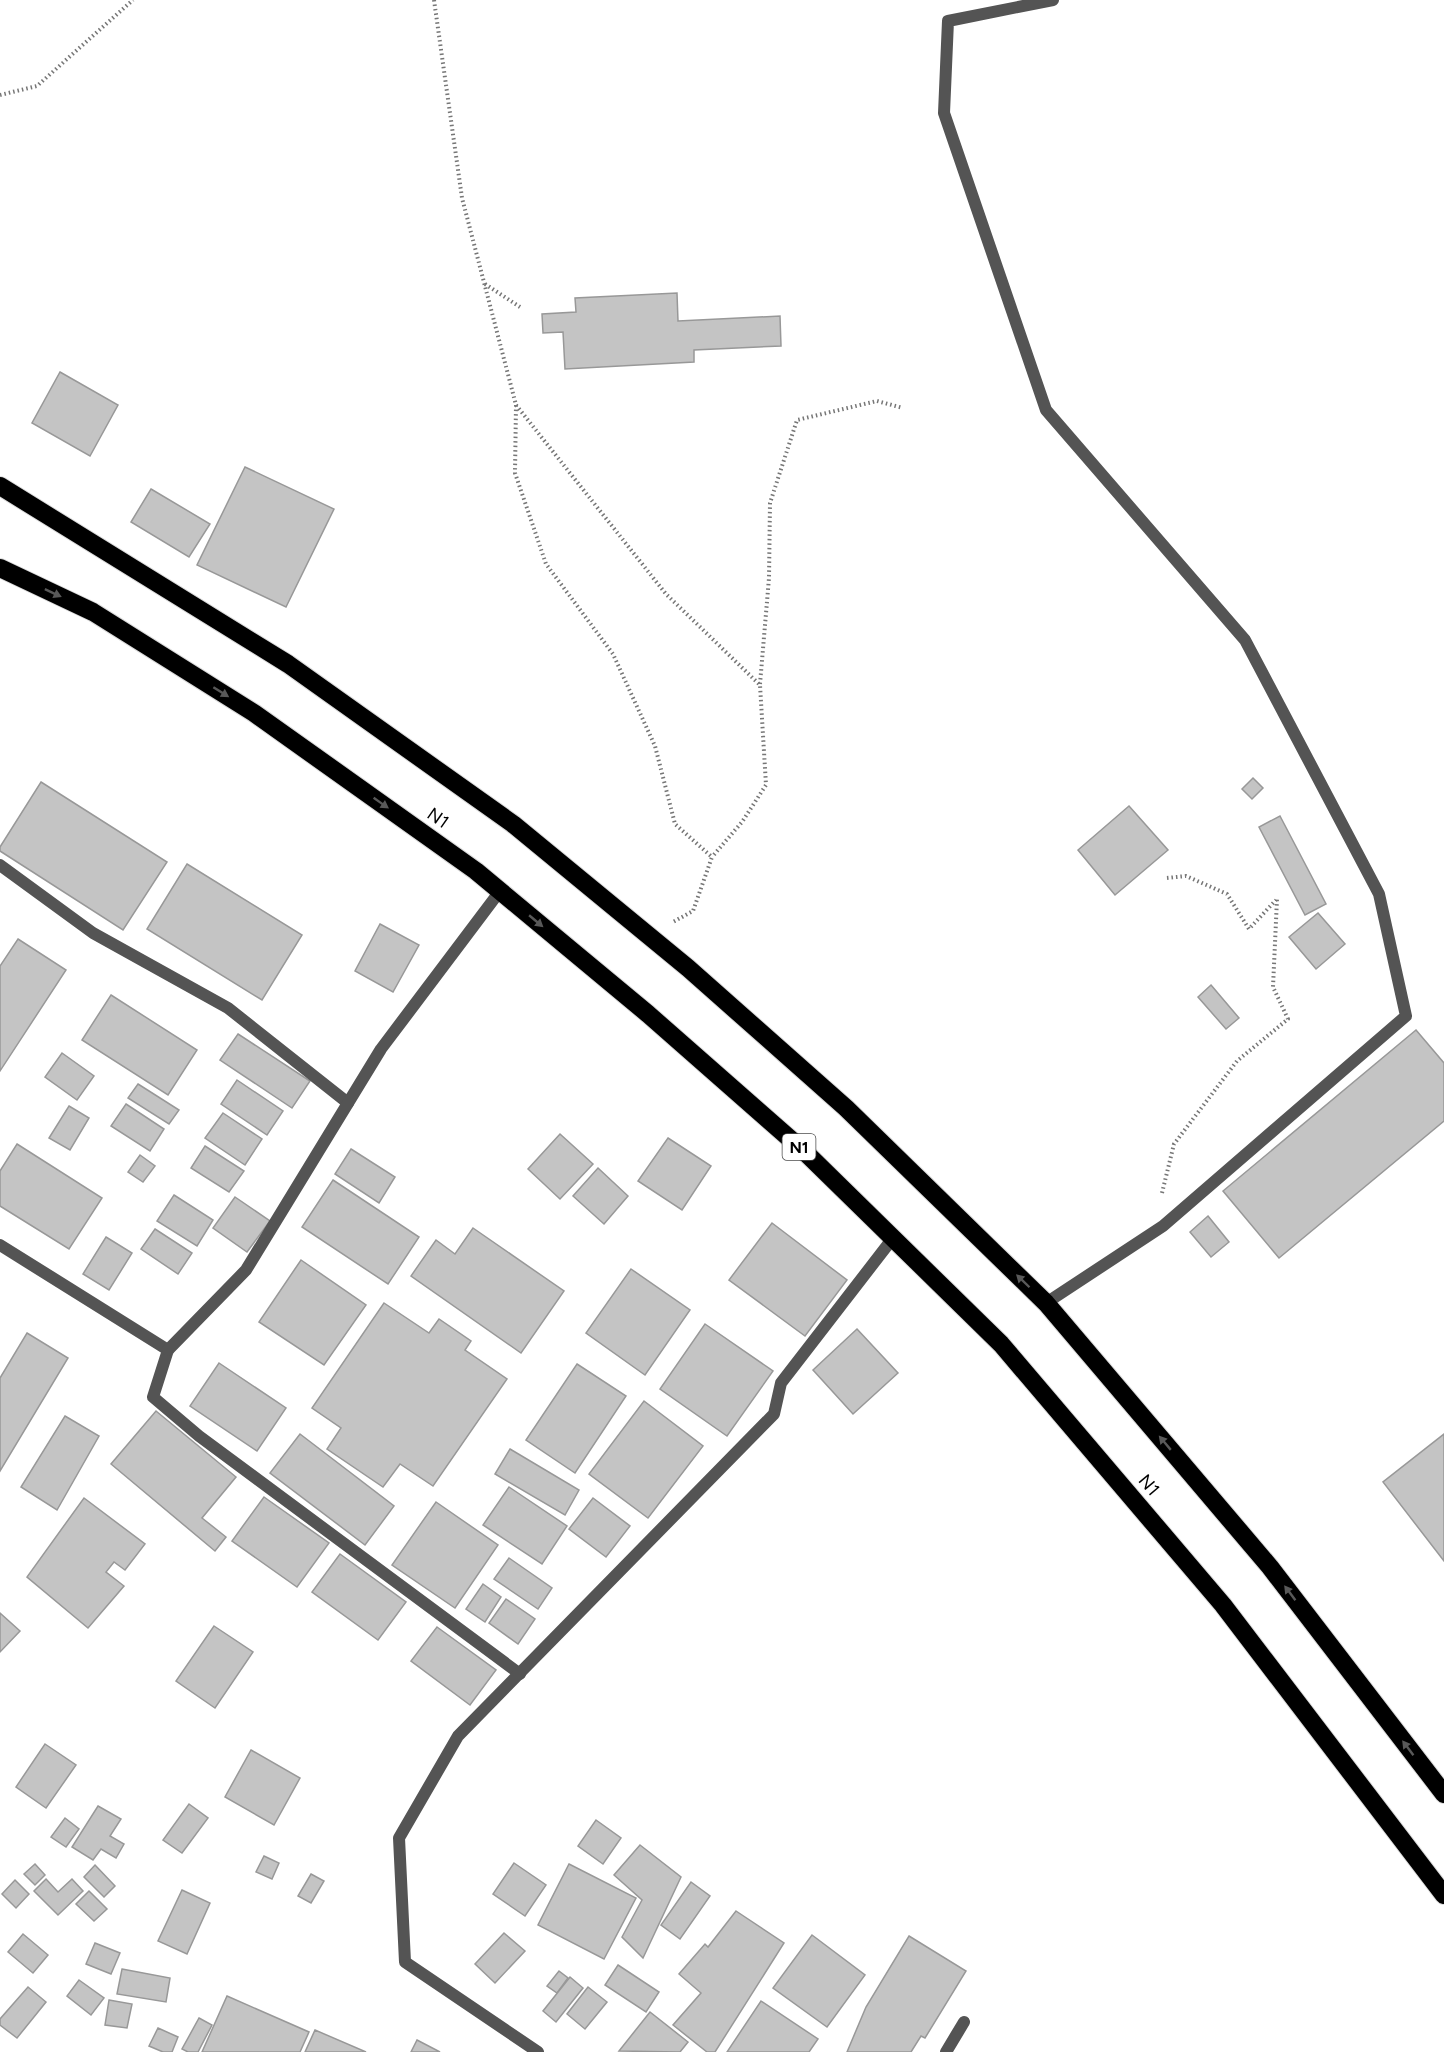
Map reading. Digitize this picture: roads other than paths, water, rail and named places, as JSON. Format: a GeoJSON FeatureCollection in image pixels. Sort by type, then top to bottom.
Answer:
{"type":"FeatureCollection","features":[{"type":"Feature","properties":{"kind":"highway"},"geometry":{"type":"LineString","coordinates":[[0,486],[288,664],[513,824],[648,935],[846,1108],[1046,1303],[1270,1567],[1444,1794]]}},
{"type":"Feature","properties":{"kind":"highway","name":"N1"},"geometry":{"type":"LineString","coordinates":[[0,568],[93,612],[254,713],[476,871],[648,1014],[805,1152],[1001,1344],[1223,1605],[1444,1895]]}},
{"type":"Feature","properties":{"kind":"street"},"geometry":{"type":"LineString","coordinates":[[1046,1303],[1163,1226],[1406,1016],[1379,894],[1245,640],[1046,410],[1038,388],[944,113],[948,21],[1053,0]]}},
{"type":"Feature","properties":{"kind":"street"},"geometry":{"type":"LineString","coordinates":[[0,865],[93,933],[228,1008],[348,1103]]}},
{"type":"Feature","properties":{"kind":"street"},"geometry":{"type":"LineString","coordinates":[[500,891],[381,1049],[246,1270],[168,1350],[153,1397],[199,1436],[520,1674]]}},
{"type":"Feature","properties":{"kind":"street"},"geometry":{"type":"LineString","coordinates":[[537,2052],[405,1962],[399,1838],[458,1736],[774,1414],[781,1383],[893,1238]]}},
{"type":"Feature","properties":{"kind":"street"},"geometry":{"type":"LineString","coordinates":[[0,1245],[168,1350]]}},
{"type":"Feature","properties":{"kind":"street"},"geometry":{"type":"LineString","coordinates":[[946,2052],[964,2022]]}}]}
